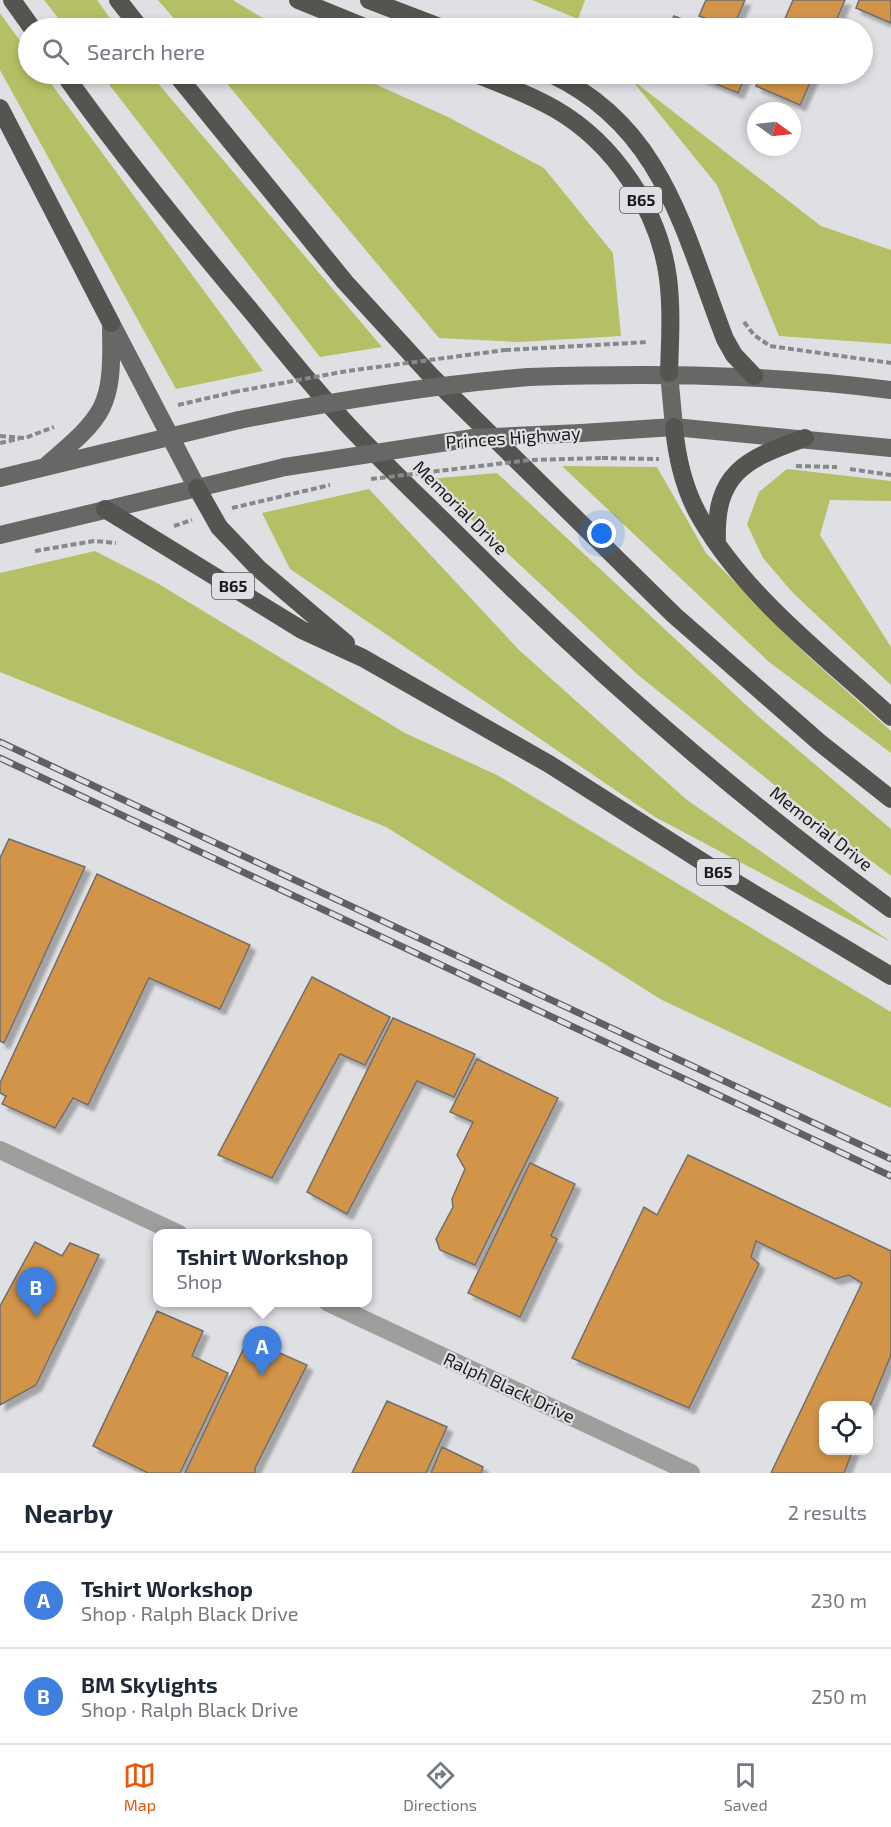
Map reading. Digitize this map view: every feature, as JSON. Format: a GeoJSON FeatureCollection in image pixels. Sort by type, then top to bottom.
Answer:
{"type":"FeatureCollection","features":[{"type":"Feature","properties":{"kind":"highway"},"geometry":{"type":"LineString","coordinates":[[12,0],[25,18]]}},
{"type":"Feature","properties":{"kind":"highway"},"geometry":{"type":"LineString","coordinates":[[118,0],[132,18]]}},
{"type":"Feature","properties":{"kind":"highway"},"geometry":{"type":"LineString","coordinates":[[298,0],[342,18]]}},
{"type":"Feature","properties":{"kind":"highway"},"geometry":{"type":"LineString","coordinates":[[369,0],[416,18]]}},
{"type":"Feature","properties":{"kind":"highway","name":"Memorial Drive"},"geometry":{"type":"LineString","coordinates":[[71,84],[113,144],[223,279],[335,412],[410,488],[564,641],[697,759],[824,860],[891,909]]}},
{"type":"Feature","properties":{"kind":"highway"},"geometry":{"type":"LineString","coordinates":[[184,84],[345,282],[440,386],[674,615],[819,742],[891,799]]}},
{"type":"Feature","properties":{"kind":"highway","name":"B65"},"geometry":{"type":"LineString","coordinates":[[500,84],[536,99],[577,124],[602,147],[626,175],[652,222],[662,251],[670,302],[669,373]]}},
{"type":"Feature","properties":{"kind":"highway"},"geometry":{"type":"LineString","coordinates":[[567,84],[600,105],[633,135],[648,155],[678,211],[721,328],[734,355],[754,376]]}},
{"type":"Feature","properties":{"kind":"highway","name":"B65"},"geometry":{"type":"LineString","coordinates":[[0,108],[111,323]]}},
{"type":"Feature","properties":{"kind":"highway","name":"B65"},"geometry":{"type":"LineString","coordinates":[[674,427],[677,459],[687,487],[700,518],[717,543],[746,579],[783,618],[891,717]]}},
{"type":"Feature","properties":{"kind":"highway"},"geometry":{"type":"LineString","coordinates":[[717,543],[718,507],[724,489],[734,474],[763,452],[805,438]]}},
{"type":"Feature","properties":{"kind":"highway","name":"B65"},"geometry":{"type":"LineString","coordinates":[[197,488],[219,527],[258,568],[363,658]]}},
{"type":"Feature","properties":{"kind":"highway","name":"B65"},"geometry":{"type":"LineString","coordinates":[[105,509],[302,630],[363,658],[549,764],[728,879],[891,976]]}},
{"type":"Feature","properties":{"kind":"main road","name":"B65"},"geometry":{"type":"LineString","coordinates":[[111,323],[197,488]]}},
{"type":"Feature","properties":{"kind":"main road"},"geometry":{"type":"LineString","coordinates":[[45,467],[85,432],[102,409],[112,367],[111,323]]}},
{"type":"Feature","properties":{"kind":"main road","name":"B65"},"geometry":{"type":"LineString","coordinates":[[669,373],[674,427]]}},
{"type":"Feature","properties":{"kind":"main road"},"geometry":{"type":"LineString","coordinates":[[0,478],[239,420],[358,397],[462,382],[529,377],[669,373],[754,376],[891,390]]}},
{"type":"Feature","properties":{"kind":"main road","name":"Princes Highway"},"geometry":{"type":"LineString","coordinates":[[0,535],[285,467],[382,450],[473,438],[674,427],[891,448]]}},
{"type":"Feature","properties":{"kind":"street"},"geometry":{"type":"LineString","coordinates":[[0,1150],[170,1229]]}},
{"type":"Feature","properties":{"kind":"street","name":"Ralph Black Drive"},"geometry":{"type":"LineString","coordinates":[[338,1307],[691,1473]]}},
{"type":"Feature","properties":{"kind":"path"},"geometry":{"type":"LineString","coordinates":[[721,328],[742,320],[754,335],[770,346],[891,363]]}},
{"type":"Feature","properties":{"kind":"path"},"geometry":{"type":"LineString","coordinates":[[234,392],[347,371],[505,350],[670,341]]}},
{"type":"Feature","properties":{"kind":"path"},"geometry":{"type":"LineString","coordinates":[[0,443],[25,438],[59,426]]}},
{"type":"Feature","properties":{"kind":"path"},"geometry":{"type":"LineString","coordinates":[[0,436],[25,438]]}},
{"type":"Feature","properties":{"kind":"path"},"geometry":{"type":"LineString","coordinates":[[361,480],[445,468],[602,458]]}},
{"type":"Feature","properties":{"kind":"path"},"geometry":{"type":"LineString","coordinates":[[789,468],[800,466],[845,468],[891,475]]}},
{"type":"Feature","properties":{"kind":"path"},"geometry":{"type":"LineString","coordinates":[[223,512],[249,503],[338,484]]}},
{"type":"Feature","properties":{"kind":"path"},"geometry":{"type":"LineString","coordinates":[[170,527],[196,519]]}},
{"type":"Feature","properties":{"kind":"path"},"geometry":{"type":"LineString","coordinates":[[33,552],[94,542],[111,542],[125,546]]}},
{"type":"Feature","properties":{"kind":"green space"},"geometry":{"type":"Polygon","coordinates":[[[44,0],[97,0],[110,18],[58,18],[44,0]]]}},
{"type":"Feature","properties":{"kind":"green space"},"geometry":{"type":"Polygon","coordinates":[[[158,0],[233,0],[263,18],[173,18],[158,0]]]}},
{"type":"Feature","properties":{"kind":"green space"},"geometry":{"type":"Polygon","coordinates":[[[532,0],[585,0],[578,18],[532,0]]]}},
{"type":"Feature","properties":{"kind":"green space"},"geometry":{"type":"Polygon","coordinates":[[[0,13],[18,38],[18,84],[51,84],[263,371],[176,389],[0,70],[0,13]]]}},
{"type":"Feature","properties":{"kind":"green space"},"geometry":{"type":"Polygon","coordinates":[[[109,84],[158,84],[382,347],[320,357],[109,84]]]}},
{"type":"Feature","properties":{"kind":"green space"},"geometry":{"type":"Polygon","coordinates":[[[227,84],[375,84],[448,117],[544,168],[613,253],[621,336],[519,342],[439,338],[227,84]]]}},
{"type":"Feature","properties":{"kind":"green space"},"geometry":{"type":"Polygon","coordinates":[[[635,84],[821,226],[891,250],[891,344],[779,336],[717,185],[635,84]]]}},
{"type":"Feature","properties":{"kind":"green space"},"geometry":{"type":"Polygon","coordinates":[[[562,466],[657,467],[706,553],[808,656],[891,731],[891,753],[769,662],[562,466]]]}},
{"type":"Feature","properties":{"kind":"green space"},"geometry":{"type":"Polygon","coordinates":[[[787,469],[891,481],[891,501],[830,500],[820,535],[891,647],[891,685],[793,593],[763,558],[747,524],[759,492],[787,469]]]}},
{"type":"Feature","properties":{"kind":"green space"},"geometry":{"type":"Polygon","coordinates":[[[497,473],[759,717],[891,829],[891,876],[637,674],[428,479],[497,473]]]}},
{"type":"Feature","properties":{"kind":"green space"},"geometry":{"type":"Polygon","coordinates":[[[369,489],[519,650],[687,800],[891,942],[655,817],[290,569],[262,513],[369,489]]]}},
{"type":"Feature","properties":{"kind":"green space"},"geometry":{"type":"Polygon","coordinates":[[[95,551],[157,583],[405,733],[497,775],[891,1012],[891,1108],[662,1000],[386,827],[0,672],[0,573],[95,551]]]}},
{"type":"Feature","properties":{"kind":"building"},"geometry":{"type":"Polygon","coordinates":[[[706,0],[745,0],[737,18],[699,16],[706,0]]]}},
{"type":"Feature","properties":{"kind":"building"},"geometry":{"type":"Polygon","coordinates":[[[793,0],[845,0],[837,18],[785,18],[793,0]]]}},
{"type":"Feature","properties":{"kind":"building"},"geometry":{"type":"Polygon","coordinates":[[[859,0],[891,0],[891,23],[856,8],[859,0]]]}},
{"type":"Feature","properties":{"kind":"building"},"geometry":{"type":"Polygon","coordinates":[[[716,84],[742,84],[738,93],[716,84]]]}},
{"type":"Feature","properties":{"kind":"building"},"geometry":{"type":"Polygon","coordinates":[[[757,84],[809,84],[801,103],[793,102],[756,86],[757,84]]]}},
{"type":"Feature","properties":{"kind":"building"},"geometry":{"type":"Polygon","coordinates":[[[9,839],[85,867],[4,1043],[0,1041],[0,858],[9,839]]]}},
{"type":"Feature","properties":{"kind":"building"},"geometry":{"type":"Polygon","coordinates":[[[97,874],[250,945],[220,1009],[149,978],[88,1105],[73,1098],[55,1128],[2,1104],[6,1096],[0,1093],[0,1083],[97,874]]]}},
{"type":"Feature","properties":{"kind":"building"},"geometry":{"type":"Polygon","coordinates":[[[312,977],[390,1017],[365,1065],[340,1054],[272,1178],[218,1155],[312,977]]]}},
{"type":"Feature","properties":{"kind":"building"},"geometry":{"type":"Polygon","coordinates":[[[393,1018],[475,1054],[454,1097],[417,1081],[347,1214],[307,1192],[393,1018]]]}},
{"type":"Feature","properties":{"kind":"building"},"geometry":{"type":"Polygon","coordinates":[[[477,1059],[558,1098],[475,1265],[440,1250],[436,1239],[453,1207],[452,1199],[465,1169],[457,1155],[473,1122],[450,1112],[477,1059]]]}},
{"type":"Feature","properties":{"kind":"building"},"geometry":{"type":"Polygon","coordinates":[[[688,1155],[891,1251],[891,1355],[872,1401],[819,1401],[819,1455],[851,1455],[844,1473],[771,1473],[862,1283],[849,1275],[835,1279],[756,1241],[751,1257],[759,1264],[689,1408],[572,1358],[644,1207],[657,1215],[688,1155]]]}},
{"type":"Feature","properties":{"kind":"building"},"geometry":{"type":"Polygon","coordinates":[[[530,1163],[575,1184],[551,1236],[557,1239],[520,1317],[468,1293],[530,1163]]]}},
{"type":"Feature","properties":{"kind":"building"},"geometry":{"type":"Polygon","coordinates":[[[35,1242],[62,1256],[70,1243],[99,1255],[36,1385],[0,1405],[0,1306],[35,1242]]]}},
{"type":"Feature","properties":{"kind":"building"},"geometry":{"type":"Polygon","coordinates":[[[157,1311],[203,1331],[192,1356],[228,1373],[180,1473],[148,1473],[93,1446],[157,1311]]]}},
{"type":"Feature","properties":{"kind":"building"},"geometry":{"type":"Polygon","coordinates":[[[248,1339],[307,1365],[255,1468],[255,1473],[185,1473],[248,1339]]]}},
{"type":"Feature","properties":{"kind":"building"},"geometry":{"type":"Polygon","coordinates":[[[387,1401],[447,1427],[426,1473],[352,1473],[387,1401]]]}},
{"type":"Feature","properties":{"kind":"building"},"geometry":{"type":"Polygon","coordinates":[[[442,1447],[483,1467],[481,1473],[431,1473],[442,1447]]]}},
{"type":"Feature","properties":{"kind":"railway"},"geometry":{"type":"LineString","coordinates":[[0,742],[891,1159]]}},
{"type":"Feature","properties":{"kind":"railway"},"geometry":{"type":"LineString","coordinates":[[0,758],[891,1176]]}},
{"type":"Feature","properties":{"kind":"place","name":"BM Skylights"},"geometry":{"type":"Point","coordinates":[36,1317]}},
{"type":"Feature","properties":{"kind":"place","name":"Tshirt Workshop"},"geometry":{"type":"Point","coordinates":[262,1376]}}]}
